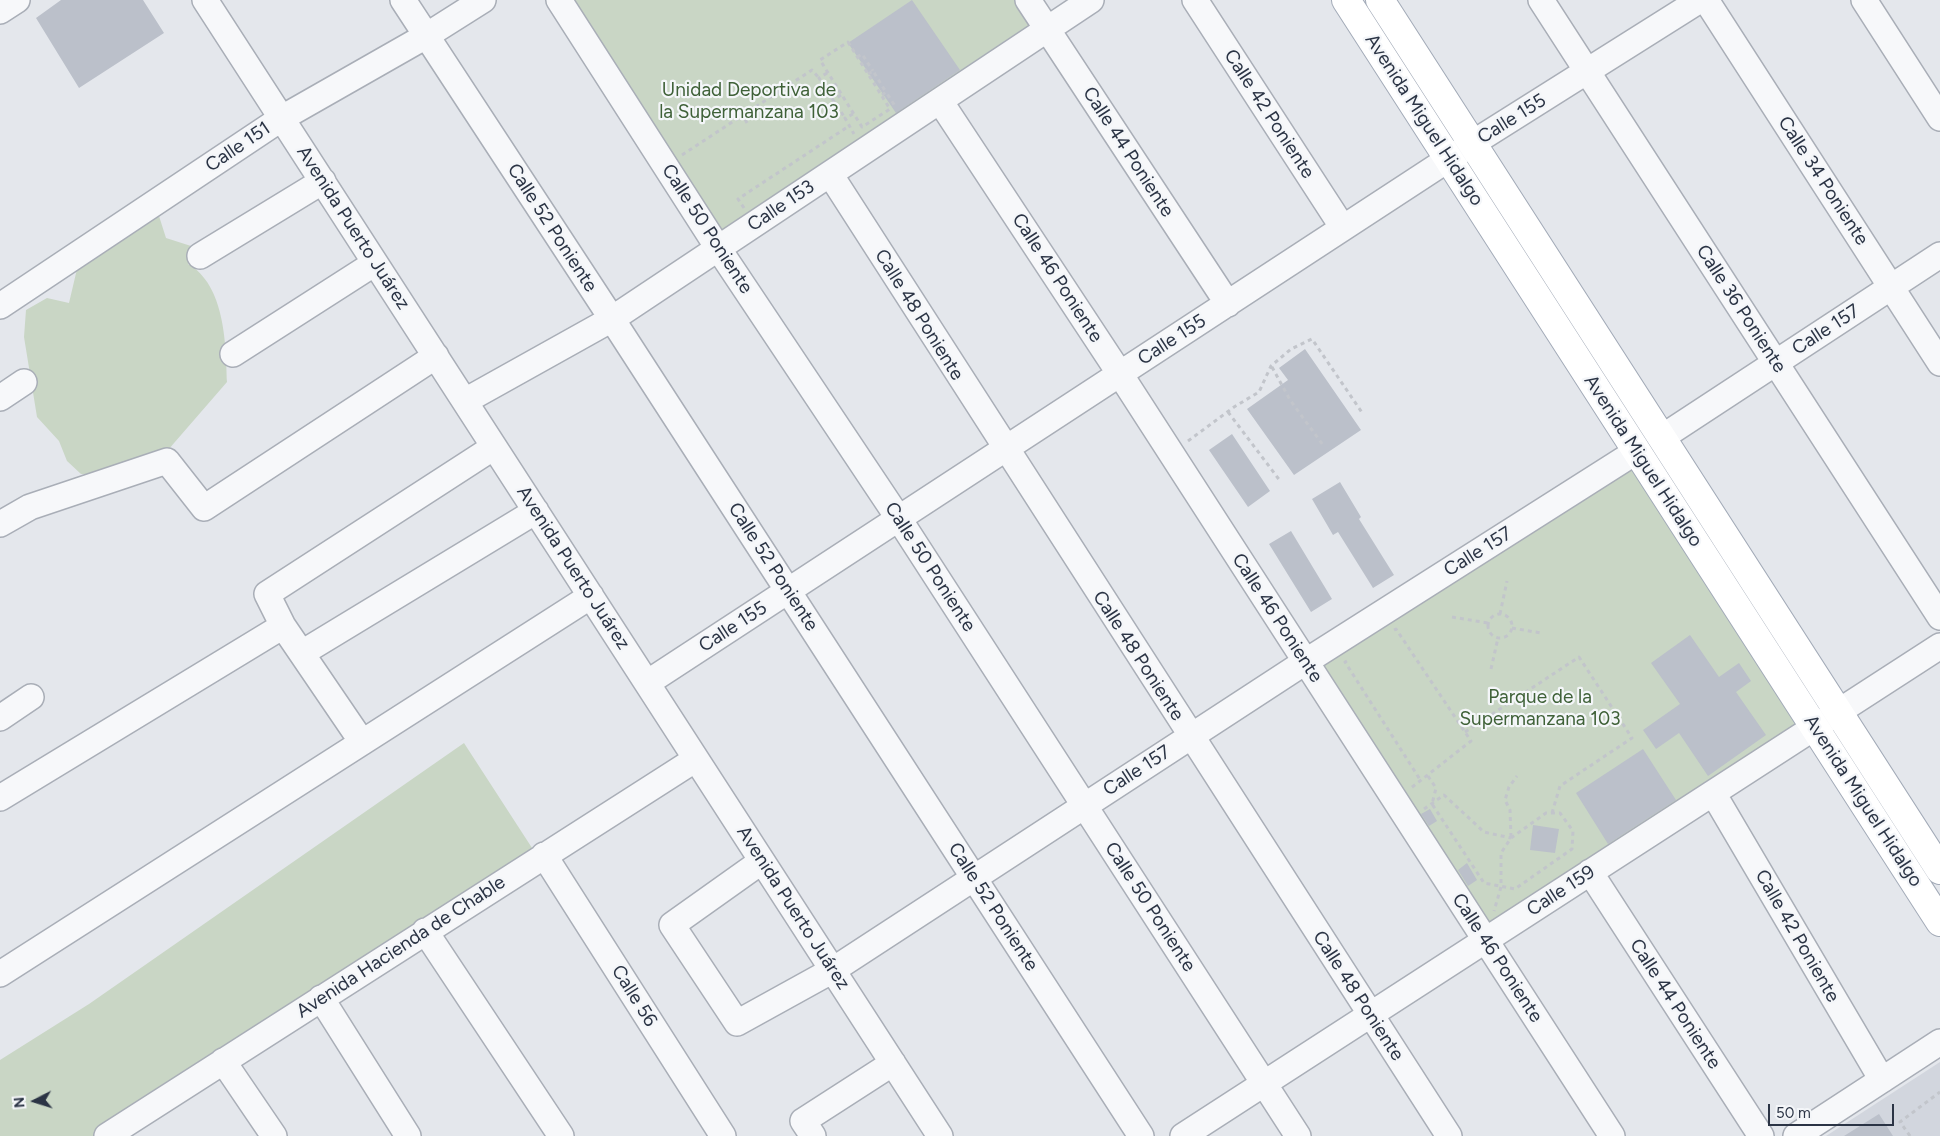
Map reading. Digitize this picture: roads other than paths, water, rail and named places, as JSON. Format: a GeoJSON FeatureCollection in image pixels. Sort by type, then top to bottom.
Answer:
{"type":"FeatureCollection","features":[{"type":"Feature","properties":{"kind":"main road","name":"Avenida Miguel Hidalgo"},"geometry":{"type":"LineString","coordinates":[[1346,0],[1940,922]]}},
{"type":"Feature","properties":{"kind":"main road","name":"Avenida Miguel Hidalgo"},"geometry":{"type":"LineString","coordinates":[[1380,0],[1940,870]]}},
{"type":"Feature","properties":{"kind":"street","name":"Avenida Puerto Juárez"},"geometry":{"type":"LineString","coordinates":[[205,0],[940,1136]]}},
{"type":"Feature","properties":{"kind":"street","name":"Calle 52 Poniente"},"geometry":{"type":"LineString","coordinates":[[403,0],[1141,1136]]}},
{"type":"Feature","properties":{"kind":"street","name":"Calle 151"},"geometry":{"type":"LineString","coordinates":[[0,306],[282,118],[426,36],[483,0]]}},
{"type":"Feature","properties":{"kind":"street","name":"Calle 50 Poniente"},"geometry":{"type":"LineString","coordinates":[[559,0],[718,248],[899,518],[1298,1136]]}},
{"type":"Feature","properties":{"kind":"street","name":"Calle 44 Poniente"},"geometry":{"type":"LineString","coordinates":[[1028,0],[1228,304]]}},
{"type":"Feature","properties":{"kind":"street","name":"Calle 153"},"geometry":{"type":"LineString","coordinates":[[465,401],[612,319],[1091,0]]}},
{"type":"Feature","properties":{"kind":"street","name":"Calle 42 Poniente"},"geometry":{"type":"LineString","coordinates":[[1195,0],[1343,228]]}},
{"type":"Feature","properties":{"kind":"street","name":"Calle 36 Poniente"},"geometry":{"type":"LineString","coordinates":[[1541,0],[1940,617]]}},
{"type":"Feature","properties":{"kind":"street","name":"Calle 155"},"geometry":{"type":"LineString","coordinates":[[647,683],[1343,228],[1700,0]]}},
{"type":"Feature","properties":{"kind":"street","name":"Calle 34 Poniente"},"geometry":{"type":"LineString","coordinates":[[1706,0],[1940,363]]}},
{"type":"Feature","properties":{"kind":"street"},"geometry":{"type":"LineString","coordinates":[[1864,0],[1940,118]]}},
{"type":"Feature","properties":{"kind":"street","name":"Calle 46 Poniente"},"geometry":{"type":"LineString","coordinates":[[940,101],[1120,374],[1612,1136]]}},
{"type":"Feature","properties":{"kind":"street","name":"Calle 48 Poniente"},"geometry":{"type":"LineString","coordinates":[[830,174],[1005,449],[1449,1136]]}},
{"type":"Feature","properties":{"kind":"street"},"geometry":{"type":"LineString","coordinates":[[200,256],[322,181]]}},
{"type":"Feature","properties":{"kind":"street","name":"Calle 157"},"geometry":{"type":"LineString","coordinates":[[1661,438],[1940,255]]}},
{"type":"Feature","properties":{"kind":"street"},"geometry":{"type":"LineString","coordinates":[[233,354],[375,263]]}},
{"type":"Feature","properties":{"kind":"street"},"geometry":{"type":"LineString","coordinates":[[0,524],[30,507],[167,461],[204,508],[436,356]]}},
{"type":"Feature","properties":{"kind":"street"},"geometry":{"type":"LineString","coordinates":[[0,398],[24,382]]}},
{"type":"Feature","properties":{"kind":"street"},"geometry":{"type":"LineString","coordinates":[[362,742],[283,626],[267,594],[494,447]]}},
{"type":"Feature","properties":{"kind":"street","name":"Calle 157"},"geometry":{"type":"LineString","coordinates":[[762,861],[672,925],[737,1024],[833,970],[1190,736],[1637,450]]}},
{"type":"Feature","properties":{"kind":"street"},"geometry":{"type":"LineString","coordinates":[[302,653],[536,511]]}},
{"type":"Feature","properties":{"kind":"street"},"geometry":{"type":"LineString","coordinates":[[0,974],[591,596]]}},
{"type":"Feature","properties":{"kind":"street"},"geometry":{"type":"LineString","coordinates":[[0,798],[283,626]]}},
{"type":"Feature","properties":{"kind":"street","name":"Calle 159"},"geometry":{"type":"LineString","coordinates":[[1183,1136],[1940,646]]}},
{"type":"Feature","properties":{"kind":"street"},"geometry":{"type":"LineString","coordinates":[[0,718],[31,697]]}},
{"type":"Feature","properties":{"kind":"street","name":"Avenida Hacienda de Chable"},"geometry":{"type":"LineString","coordinates":[[118,1133],[223,1060],[696,758]]}},
{"type":"Feature","properties":{"kind":"street","name":"Calle 42 Poniente"},"geometry":{"type":"LineString","coordinates":[[1713,793],[1882,1080]]}},
{"type":"Feature","properties":{"kind":"street","name":"Calle 56"},"geometry":{"type":"LineString","coordinates":[[544,855],[723,1136]]}},
{"type":"Feature","properties":{"kind":"street","name":"Calle 44 Poniente"},"geometry":{"type":"LineString","coordinates":[[1590,872],[1761,1136]]}},
{"type":"Feature","properties":{"kind":"street"},"geometry":{"type":"LineString","coordinates":[[425,931],[561,1136]]}},
{"type":"Feature","properties":{"kind":"street"},"geometry":{"type":"LineString","coordinates":[[321,998],[408,1136]]}},
{"type":"Feature","properties":{"kind":"street"},"geometry":{"type":"LineString","coordinates":[[1796,1136],[1940,1042]]}},
{"type":"Feature","properties":{"kind":"street"},"geometry":{"type":"LineString","coordinates":[[223,1060],[274,1136]]}},
{"type":"Feature","properties":{"kind":"street"},"geometry":{"type":"LineString","coordinates":[[813,1136],[803,1121],[893,1062]]}},
{"type":"Feature","properties":{"kind":"park label","name":"Unidad Deportiva de la Supermanzana 103"},"geometry":{"type":"Point","coordinates":[749,101]}},
{"type":"Feature","properties":{"kind":"park label","name":"Parque de la Supermanzana 103"},"geometry":{"type":"Point","coordinates":[1540,708]}}]}
